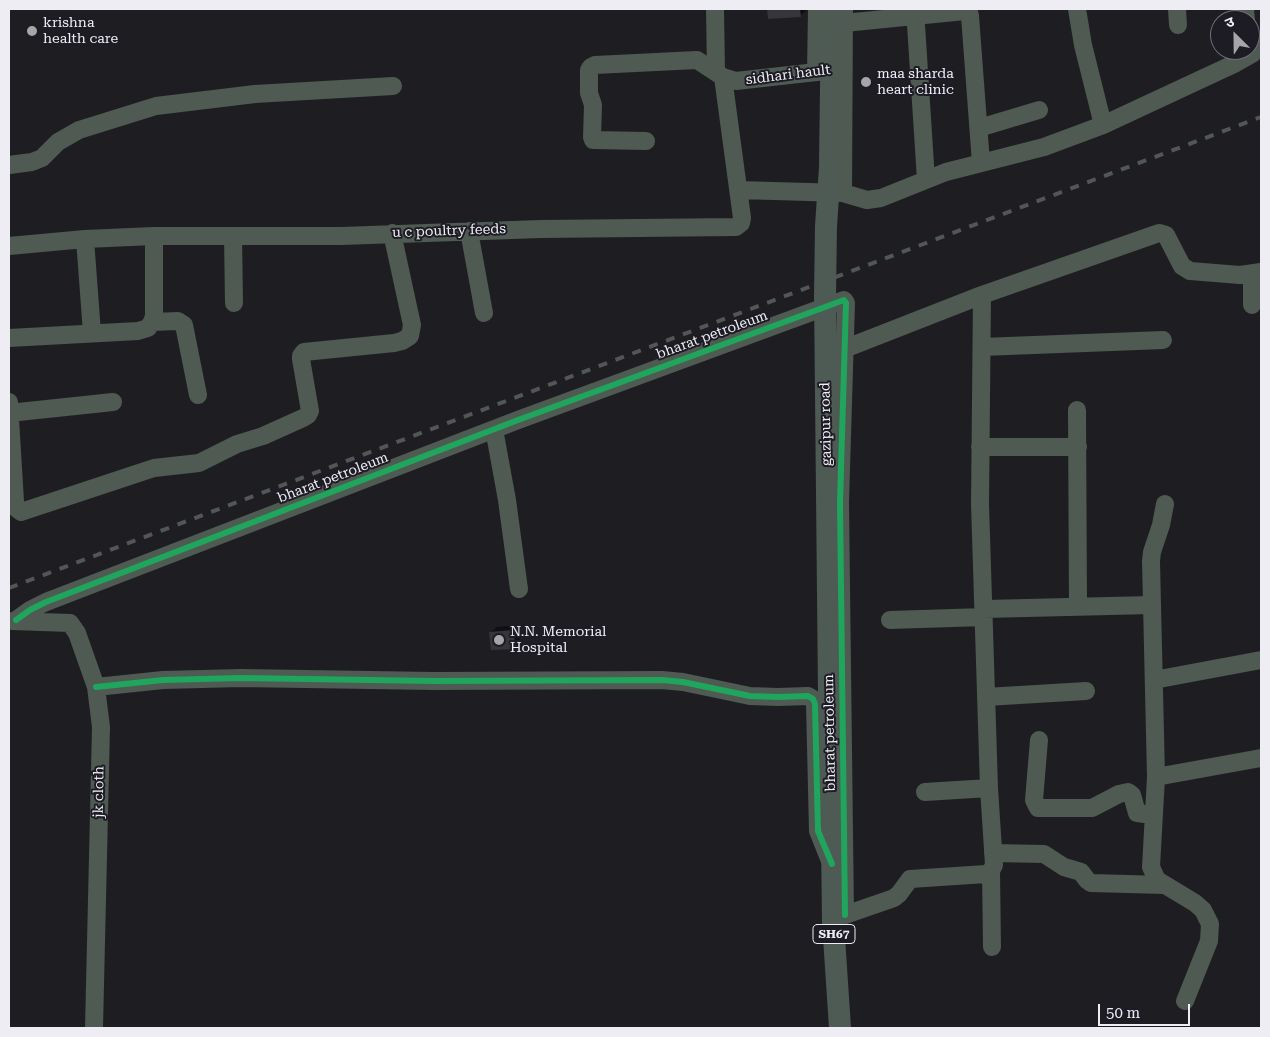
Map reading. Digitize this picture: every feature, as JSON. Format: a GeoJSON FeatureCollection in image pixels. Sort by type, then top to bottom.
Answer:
{"type":"FeatureCollection","features":[{"type":"Feature","properties":{"kind":"main road","name":"gazipur road"},"geometry":{"type":"LineString","coordinates":[[832,864],[828,693],[825,304],[826,226],[840,14]]}},
{"type":"Feature","properties":{"kind":"main road","name":"SH67"},"geometry":{"type":"LineString","coordinates":[[832,864],[839,918],[840,1028]]}},
{"type":"Feature","properties":{"kind":"street","name":"u c poultry feeds"},"geometry":{"type":"LineString","coordinates":[[9,246],[85,239],[154,236],[341,236],[469,231],[736,227],[741,223],[742,218],[719,74],[715,9]]}},
{"type":"Feature","properties":{"kind":"street"},"geometry":{"type":"LineString","coordinates":[[816,72],[817,9]]}},
{"type":"Feature","properties":{"kind":"street"},"geometry":{"type":"LineString","coordinates":[[1077,9],[1083,45],[1103,125]]}},
{"type":"Feature","properties":{"kind":"street"},"geometry":{"type":"LineString","coordinates":[[843,194],[843,69],[840,14],[969,10],[982,163]]}},
{"type":"Feature","properties":{"kind":"street"},"geometry":{"type":"LineString","coordinates":[[915,12],[926,180]]}},
{"type":"Feature","properties":{"kind":"street","name":"sidhari hault"},"geometry":{"type":"LineString","coordinates":[[646,141],[593,140],[593,105],[589,93],[589,70],[591,67],[595,65],[690,60],[702,62],[719,74],[736,81],[843,69]]}},
{"type":"Feature","properties":{"kind":"street"},"geometry":{"type":"LineString","coordinates":[[739,190],[843,194],[874,200],[946,172],[1044,147],[1103,125],[1235,60]]}},
{"type":"Feature","properties":{"kind":"street"},"geometry":{"type":"LineString","coordinates":[[9,165],[32,162],[42,158],[58,142],[79,130],[156,106],[255,94],[393,86]]}},
{"type":"Feature","properties":{"kind":"street"},"geometry":{"type":"LineString","coordinates":[[979,128],[1039,110]]}},
{"type":"Feature","properties":{"kind":"street"},"geometry":{"type":"LineString","coordinates":[[469,231],[484,312]]}},
{"type":"Feature","properties":{"kind":"street"},"geometry":{"type":"LineString","coordinates":[[9,402],[13,515],[154,468],[199,463],[237,444],[263,436],[306,417],[310,411],[301,359],[304,352],[394,343],[410,336],[412,325],[392,233]]}},
{"type":"Feature","properties":{"kind":"street"},"geometry":{"type":"LineString","coordinates":[[844,349],[982,295],[1159,233],[1166,235],[1182,266],[1190,271],[1240,275],[1257,273],[1252,305]]}},
{"type":"Feature","properties":{"kind":"street"},"geometry":{"type":"LineString","coordinates":[[9,338],[138,331],[148,328],[152,322],[154,236]]}},
{"type":"Feature","properties":{"kind":"street"},"geometry":{"type":"LineString","coordinates":[[233,236],[234,303]]}},
{"type":"Feature","properties":{"kind":"street"},"geometry":{"type":"LineString","coordinates":[[85,239],[92,333]]}},
{"type":"Feature","properties":{"kind":"street"},"geometry":{"type":"LineString","coordinates":[[982,295],[980,504],[989,788],[994,865],[991,871],[992,947]]}},
{"type":"Feature","properties":{"kind":"street","name":"bharat petroleum"},"geometry":{"type":"LineString","coordinates":[[11,619],[46,602],[494,429],[844,300],[846,303],[840,502],[839,918]]}},
{"type":"Feature","properties":{"kind":"street"},"geometry":{"type":"LineString","coordinates":[[152,322],[178,321],[184,324],[198,396]]}},
{"type":"Feature","properties":{"kind":"street"},"geometry":{"type":"LineString","coordinates":[[982,347],[1163,340]]}},
{"type":"Feature","properties":{"kind":"street"},"geometry":{"type":"LineString","coordinates":[[9,413],[113,402]]}},
{"type":"Feature","properties":{"kind":"street"},"geometry":{"type":"LineString","coordinates":[[1077,410],[1078,606]]}},
{"type":"Feature","properties":{"kind":"street"},"geometry":{"type":"LineString","coordinates":[[494,429],[507,500],[519,589]]}},
{"type":"Feature","properties":{"kind":"street"},"geometry":{"type":"LineString","coordinates":[[980,446],[1078,448]]}},
{"type":"Feature","properties":{"kind":"street"},"geometry":{"type":"LineString","coordinates":[[1165,504],[1161,525],[1152,552],[1156,777],[1150,867],[1157,880],[1196,903],[1203,910],[1210,924],[1209,941],[1185,1001]]}},
{"type":"Feature","properties":{"kind":"street"},"geometry":{"type":"LineString","coordinates":[[890,620],[1078,606],[1152,605]]}},
{"type":"Feature","properties":{"kind":"street","name":"jk cloth"},"geometry":{"type":"LineString","coordinates":[[11,619],[70,623],[77,633],[96,686],[101,727],[94,1028]]}},
{"type":"Feature","properties":{"kind":"street"},"geometry":{"type":"LineString","coordinates":[[1154,680],[1261,660]]}},
{"type":"Feature","properties":{"kind":"street"},"geometry":{"type":"LineString","coordinates":[[96,686],[163,680],[241,678],[434,681],[662,680],[683,682],[750,696],[778,698],[808,696],[813,699],[815,704],[818,830],[832,864]]}},
{"type":"Feature","properties":{"kind":"street"},"geometry":{"type":"LineString","coordinates":[[986,696],[1086,691]]}},
{"type":"Feature","properties":{"kind":"street"},"geometry":{"type":"LineString","coordinates":[[1039,740],[1034,800],[1038,808],[1092,808],[1119,794],[1128,792],[1132,795],[1137,813],[1153,816]]}},
{"type":"Feature","properties":{"kind":"street"},"geometry":{"type":"LineString","coordinates":[[1156,777],[1261,758]]}},
{"type":"Feature","properties":{"kind":"street"},"geometry":{"type":"LineString","coordinates":[[925,792],[989,788]]}},
{"type":"Feature","properties":{"kind":"street"},"geometry":{"type":"LineString","coordinates":[[993,853],[1040,853],[1048,856],[1065,868],[1080,872],[1092,883],[1164,885]]}},
{"type":"Feature","properties":{"kind":"street"},"geometry":{"type":"LineString","coordinates":[[839,918],[894,898],[912,878],[983,875],[991,871]]}},
{"type":"Feature","properties":{"kind":"building"},"geometry":{"type":"Polygon","coordinates":[[[767,9],[800,9],[801,17],[768,19],[767,9]]]}},
{"type":"Feature","properties":{"kind":"building"},"geometry":{"type":"Polygon","coordinates":[[[514,630],[515,649],[491,650],[489,632],[514,630]]]}},
{"type":"Feature","properties":{"kind":"railway"},"geometry":{"type":"LineString","coordinates":[[9,588],[1261,117]]}},
{"type":"Feature","properties":{"kind":"cycle path"},"geometry":{"type":"LineString","coordinates":[[16,620],[46,602],[518,420],[844,300],[846,303],[840,502],[845,915]]}},
{"type":"Feature","properties":{"kind":"cycle path"},"geometry":{"type":"LineString","coordinates":[[96,687],[163,680],[241,678],[434,681],[662,680],[683,682],[750,696],[808,696],[813,699],[815,704],[818,831],[832,864]]}},
{"type":"Feature","properties":{"kind":"place","name":"krishna health care"},"geometry":{"type":"Point","coordinates":[32,31]}},
{"type":"Feature","properties":{"kind":"place","name":"maa sharda heart clinic"},"geometry":{"type":"Point","coordinates":[866,82]}},
{"type":"Feature","properties":{"kind":"place","name":"N.N. Memorial Hospital"},"geometry":{"type":"Point","coordinates":[499,640]}}]}
